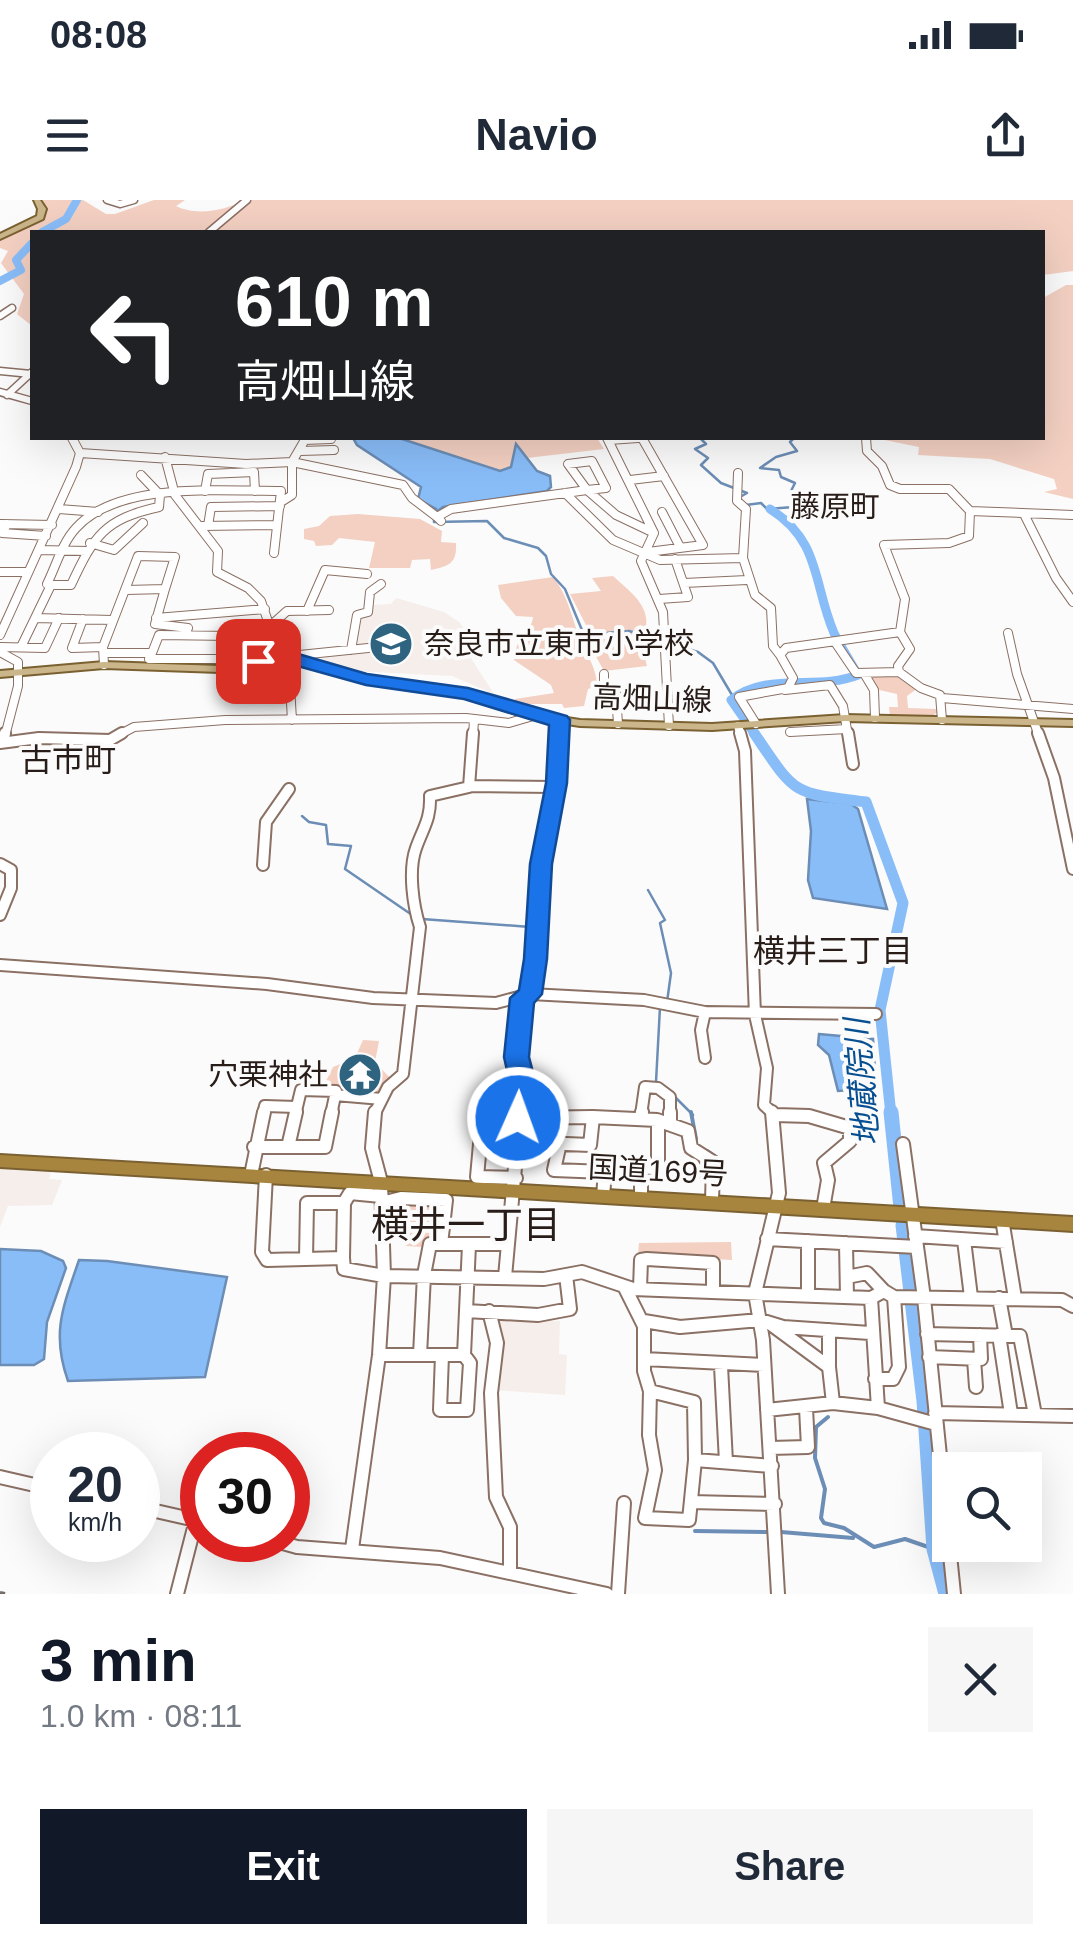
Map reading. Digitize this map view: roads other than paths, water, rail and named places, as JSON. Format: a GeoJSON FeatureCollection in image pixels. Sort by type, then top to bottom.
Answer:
{"type":"FeatureCollection","features":[{"type":"Feature","properties":{"kind":"highway","name":"国道169号"},"geometry":{"type":"LineString","coordinates":[[0,1161],[258,1175],[381,1194],[516,1184],[603,1196],[1073,1224]]}},
{"type":"Feature","properties":{"kind":"main road"},"geometry":{"type":"LineString","coordinates":[[0,237],[40,217],[37,200]]}},
{"type":"Feature","properties":{"kind":"main road","name":"高畑山線"},"geometry":{"type":"LineString","coordinates":[[0,674],[20,674],[104,655],[220,668],[275,657],[366,680],[468,694],[533,716],[560,720],[669,726],[846,724],[875,718],[1073,724]]}},
{"type":"Feature","properties":{"kind":"street"},"geometry":{"type":"LineString","coordinates":[[111,201],[134,200]]}},
{"type":"Feature","properties":{"kind":"street"},"geometry":{"type":"LineString","coordinates":[[212,230],[247,200]]}},
{"type":"Feature","properties":{"kind":"street"},"geometry":{"type":"LineString","coordinates":[[0,316],[12,308]]}},
{"type":"Feature","properties":{"kind":"street"},"geometry":{"type":"LineString","coordinates":[[0,371],[30,373]]}},
{"type":"Feature","properties":{"kind":"street"},"geometry":{"type":"LineString","coordinates":[[3,394],[30,374]]}},
{"type":"Feature","properties":{"kind":"street"},"geometry":{"type":"LineString","coordinates":[[3,394],[30,401]]}},
{"type":"Feature","properties":{"kind":"street"},"geometry":{"type":"LineString","coordinates":[[0,635],[59,509],[80,452],[73,440]]}},
{"type":"Feature","properties":{"kind":"street"},"geometry":{"type":"LineString","coordinates":[[208,526],[211,506],[280,504],[292,494],[292,462],[305,440]]}},
{"type":"Feature","properties":{"kind":"street"},"geometry":{"type":"LineString","coordinates":[[609,440],[654,534],[642,561],[659,599],[669,726]]}},
{"type":"Feature","properties":{"kind":"street"},"geometry":{"type":"LineString","coordinates":[[641,440],[703,545],[648,552]]}},
{"type":"Feature","properties":{"kind":"street"},"geometry":{"type":"LineString","coordinates":[[866,440],[867,451],[894,487],[948,489],[970,511],[1020,512],[1073,602]]}},
{"type":"Feature","properties":{"kind":"street"},"geometry":{"type":"LineString","coordinates":[[300,450],[334,450]]}},
{"type":"Feature","properties":{"kind":"street"},"geometry":{"type":"LineString","coordinates":[[80,452],[246,464],[292,462],[403,486],[439,519],[452,509],[582,490],[606,488],[592,461],[568,464],[582,490],[631,527],[654,534]]}},
{"type":"Feature","properties":{"kind":"street"},"geometry":{"type":"LineString","coordinates":[[165,457],[166,472],[194,526],[218,552],[217,572],[244,584],[265,610],[275,657],[294,699],[292,720]]}},
{"type":"Feature","properties":{"kind":"street"},"geometry":{"type":"LineString","coordinates":[[864,464],[877,462]]}},
{"type":"Feature","properties":{"kind":"street"},"geometry":{"type":"LineString","coordinates":[[205,491],[208,474],[254,472],[254,492]]}},
{"type":"Feature","properties":{"kind":"street"},"geometry":{"type":"LineString","coordinates":[[230,491],[232,473]]}},
{"type":"Feature","properties":{"kind":"street"},"geometry":{"type":"LineString","coordinates":[[738,473],[737,500],[746,509],[747,536],[742,558],[747,580],[755,594],[771,608],[772,646],[780,655],[789,683]]}},
{"type":"Feature","properties":{"kind":"street"},"geometry":{"type":"LineString","coordinates":[[141,475],[160,496],[159,508],[108,521],[88,547],[70,585],[47,584],[77,526],[118,503],[160,496],[205,491],[281,491],[274,553]]}},
{"type":"Feature","properties":{"kind":"street"},"geometry":{"type":"LineString","coordinates":[[630,480],[664,476]]}},
{"type":"Feature","properties":{"kind":"street"},"geometry":{"type":"LineString","coordinates":[[564,493],[613,540],[660,560],[742,558]]}},
{"type":"Feature","properties":{"kind":"street"},"geometry":{"type":"LineString","coordinates":[[232,526],[235,506]]}},
{"type":"Feature","properties":{"kind":"street"},"geometry":{"type":"LineString","coordinates":[[59,509],[98,512]]}},
{"type":"Feature","properties":{"kind":"street"},"geometry":{"type":"LineString","coordinates":[[646,514],[683,510]]}},
{"type":"Feature","properties":{"kind":"street"},"geometry":{"type":"LineString","coordinates":[[780,655],[786,648],[900,632],[906,623],[902,580],[884,544],[949,543],[968,536],[970,511]]}},
{"type":"Feature","properties":{"kind":"street"},"geometry":{"type":"LineString","coordinates":[[662,512],[680,547]]}},
{"type":"Feature","properties":{"kind":"street"},"geometry":{"type":"LineString","coordinates":[[593,524],[619,516]]}},
{"type":"Feature","properties":{"kind":"street"},"geometry":{"type":"LineString","coordinates":[[1025,516],[1073,516]]}},
{"type":"Feature","properties":{"kind":"street"},"geometry":{"type":"LineString","coordinates":[[38,550],[114,550],[143,523]]}},
{"type":"Feature","properties":{"kind":"street"},"geometry":{"type":"LineString","coordinates":[[46,536],[2,533],[4,524],[52,525]]}},
{"type":"Feature","properties":{"kind":"street"},"geometry":{"type":"LineString","coordinates":[[194,526],[275,525]]}},
{"type":"Feature","properties":{"kind":"street"},"geometry":{"type":"LineString","coordinates":[[104,655],[112,620],[138,556],[174,557],[156,618],[158,626],[188,628],[185,635]]}},
{"type":"Feature","properties":{"kind":"street"},"geometry":{"type":"LineString","coordinates":[[708,557],[716,582]]}},
{"type":"Feature","properties":{"kind":"street"},"geometry":{"type":"LineString","coordinates":[[659,599],[688,597],[675,559]]}},
{"type":"Feature","properties":{"kind":"street"},"geometry":{"type":"LineString","coordinates":[[307,610],[325,570],[367,574]]}},
{"type":"Feature","properties":{"kind":"street"},"geometry":{"type":"LineString","coordinates":[[0,572],[27,572]]}},
{"type":"Feature","properties":{"kind":"street"},"geometry":{"type":"LineString","coordinates":[[684,583],[747,580]]}},
{"type":"Feature","properties":{"kind":"street"},"geometry":{"type":"LineString","coordinates":[[351,650],[357,615],[368,612],[370,592],[380,584]]}},
{"type":"Feature","properties":{"kind":"street"},"geometry":{"type":"LineString","coordinates":[[22,648],[51,585]]}},
{"type":"Feature","properties":{"kind":"street"},"geometry":{"type":"LineString","coordinates":[[126,590],[165,589]]}},
{"type":"Feature","properties":{"kind":"street"},"geometry":{"type":"LineString","coordinates":[[156,618],[265,610]]}},
{"type":"Feature","properties":{"kind":"street"},"geometry":{"type":"LineString","coordinates":[[268,628],[288,611],[329,610]]}},
{"type":"Feature","properties":{"kind":"street"},"geometry":{"type":"LineString","coordinates":[[36,618],[112,620]]}},
{"type":"Feature","properties":{"kind":"street"},"geometry":{"type":"LineString","coordinates":[[0,649],[46,648],[59,618]]}},
{"type":"Feature","properties":{"kind":"street"},"geometry":{"type":"LineString","coordinates":[[83,619],[72,648],[104,655],[152,653]]}},
{"type":"Feature","properties":{"kind":"street"},"geometry":{"type":"LineString","coordinates":[[899,672],[898,666],[910,649],[900,632]]}},
{"type":"Feature","properties":{"kind":"street"},"geometry":{"type":"LineString","coordinates":[[1008,633],[1017,674],[1054,778],[1073,869]]}},
{"type":"Feature","properties":{"kind":"street"},"geometry":{"type":"LineString","coordinates":[[231,659],[149,659],[160,635],[231,636],[240,655],[275,657],[378,647]]}},
{"type":"Feature","properties":{"kind":"street"},"geometry":{"type":"LineString","coordinates":[[838,641],[874,690],[875,718]]}},
{"type":"Feature","properties":{"kind":"street"},"geometry":{"type":"LineString","coordinates":[[0,649],[18,662],[20,674],[1,742],[38,738],[110,740],[134,727],[292,720],[492,723],[526,721],[533,716]]}},
{"type":"Feature","properties":{"kind":"street"},"geometry":{"type":"LineString","coordinates":[[860,674],[899,672],[942,698],[1073,709]]}},
{"type":"Feature","properties":{"kind":"street"},"geometry":{"type":"LineString","coordinates":[[604,674],[604,683],[616,692],[618,724]]}},
{"type":"Feature","properties":{"kind":"street"},"geometry":{"type":"LineString","coordinates":[[823,1209],[828,1180],[824,1163],[850,1141],[850,1128],[808,1116],[775,1115],[764,1106],[767,1068],[755,1015],[748,725],[738,701],[741,694],[789,683],[830,686],[841,699],[853,764]]}},
{"type":"Feature","properties":{"kind":"street"},"geometry":{"type":"LineString","coordinates":[[942,698],[942,720]]}},
{"type":"Feature","properties":{"kind":"street"},"geometry":{"type":"LineString","coordinates":[[352,1548],[379,1355],[384,1276],[381,1194],[372,1148],[374,1115],[388,1087],[403,1074],[420,926],[414,908],[414,852],[431,818],[430,796],[466,791],[469,786],[474,720]]}},
{"type":"Feature","properties":{"kind":"street"},"geometry":{"type":"LineString","coordinates":[[504,1277],[523,1084],[516,1057],[560,720]]}},
{"type":"Feature","properties":{"kind":"street"},"geometry":{"type":"LineString","coordinates":[[790,732],[846,724]]}},
{"type":"Feature","properties":{"kind":"street"},"geometry":{"type":"LineString","coordinates":[[469,786],[554,787]]}},
{"type":"Feature","properties":{"kind":"street"},"geometry":{"type":"LineString","coordinates":[[263,865],[266,822],[289,789]]}},
{"type":"Feature","properties":{"kind":"street"},"geometry":{"type":"LineString","coordinates":[[0,864],[10,870],[12,878],[9,899],[0,915]]}},
{"type":"Feature","properties":{"kind":"street"},"geometry":{"type":"LineString","coordinates":[[0,965],[412,1000],[496,1002],[526,996],[644,1000],[706,1012],[755,1015],[876,1014]]}},
{"type":"Feature","properties":{"kind":"street"},"geometry":{"type":"LineString","coordinates":[[706,1012],[702,1030],[706,1058]]}},
{"type":"Feature","properties":{"kind":"street"},"geometry":{"type":"LineString","coordinates":[[642,1117],[645,1087],[658,1088],[670,1097],[673,1106],[664,1122],[658,1162],[652,1168]]}},
{"type":"Feature","properties":{"kind":"street"},"geometry":{"type":"LineString","coordinates":[[254,1147],[288,1147],[325,1147],[336,1091],[302,1090],[288,1147]]}},
{"type":"Feature","properties":{"kind":"street"},"geometry":{"type":"LineString","coordinates":[[335,1096],[382,1100]]}},
{"type":"Feature","properties":{"kind":"street"},"geometry":{"type":"LineString","coordinates":[[296,1108],[265,1106],[254,1147],[262,1252],[267,1260],[342,1258]]}},
{"type":"Feature","properties":{"kind":"street"},"geometry":{"type":"LineString","coordinates":[[775,1115],[778,1193],[756,1293],[766,1322],[764,1365],[778,1594]]}},
{"type":"Feature","properties":{"kind":"street"},"geometry":{"type":"LineString","coordinates":[[518,1129],[560,1143],[590,1145],[593,1117]]}},
{"type":"Feature","properties":{"kind":"street"},"geometry":{"type":"LineString","coordinates":[[516,1184],[476,1177],[481,1133],[593,1117],[642,1117],[680,1123],[688,1130],[690,1148],[713,1162],[712,1202]]}},
{"type":"Feature","properties":{"kind":"street"},"geometry":{"type":"LineString","coordinates":[[560,1143],[554,1170],[604,1172],[603,1196]]}},
{"type":"Feature","properties":{"kind":"street"},"geometry":{"type":"LineString","coordinates":[[875,1379],[893,1379],[899,1367],[900,1296],[911,1244],[912,1214],[903,1144]]}},
{"type":"Feature","properties":{"kind":"street"},"geometry":{"type":"LineString","coordinates":[[640,1198],[641,1167],[712,1171]]}},
{"type":"Feature","properties":{"kind":"street"},"geometry":{"type":"LineString","coordinates":[[442,1244],[446,1200],[350,1194],[344,1203],[344,1269],[384,1276],[544,1279],[582,1272],[640,1289],[848,1297],[1015,1298],[1062,1300],[1073,1306]]}},
{"type":"Feature","properties":{"kind":"street"},"geometry":{"type":"LineString","coordinates":[[306,1259],[307,1203],[344,1203]]}},
{"type":"Feature","properties":{"kind":"street"},"geometry":{"type":"LineString","coordinates":[[1002,1219],[1015,1298]]}},
{"type":"Feature","properties":{"kind":"street"},"geometry":{"type":"LineString","coordinates":[[767,1239],[911,1244],[1006,1242]]}},
{"type":"Feature","properties":{"kind":"street"},"geometry":{"type":"LineString","coordinates":[[964,1240],[971,1297]]}},
{"type":"Feature","properties":{"kind":"street"},"geometry":{"type":"LineString","coordinates":[[808,1241],[808,1296]]}},
{"type":"Feature","properties":{"kind":"street"},"geometry":{"type":"LineString","coordinates":[[846,1243],[848,1297]]}},
{"type":"Feature","properties":{"kind":"street"},"geometry":{"type":"LineString","coordinates":[[420,1355],[424,1275],[430,1244],[508,1244]]}},
{"type":"Feature","properties":{"kind":"street"},"geometry":{"type":"LineString","coordinates":[[442,1355],[440,1410],[467,1410],[470,1363],[464,1356],[468,1245]]}},
{"type":"Feature","properties":{"kind":"street"},"geometry":{"type":"LineString","coordinates":[[640,1289],[641,1260],[647,1259],[713,1263],[713,1292]]}},
{"type":"Feature","properties":{"kind":"street"},"geometry":{"type":"LineString","coordinates":[[847,1277],[867,1274],[900,1296],[927,1334],[929,1420],[954,1594]]}},
{"type":"Feature","properties":{"kind":"street"},"geometry":{"type":"LineString","coordinates":[[466,1311],[538,1315],[570,1309],[566,1275]]}},
{"type":"Feature","properties":{"kind":"street"},"geometry":{"type":"LineString","coordinates":[[624,1286],[644,1327]]}},
{"type":"Feature","properties":{"kind":"street"},"geometry":{"type":"LineString","coordinates":[[878,1408],[870,1333],[900,1296]]}},
{"type":"Feature","properties":{"kind":"street"},"geometry":{"type":"LineString","coordinates":[[998,1298],[1011,1414]]}},
{"type":"Feature","properties":{"kind":"street"},"geometry":{"type":"LineString","coordinates":[[489,1311],[496,1344],[491,1393],[496,1496],[510,1528],[510,1572]]}},
{"type":"Feature","properties":{"kind":"street"},"geometry":{"type":"LineString","coordinates":[[650,1391],[694,1402],[690,1520],[644,1518],[655,1470],[649,1436],[644,1322],[680,1326],[766,1322],[870,1333]]}},
{"type":"Feature","properties":{"kind":"street"},"geometry":{"type":"LineString","coordinates":[[766,1322],[788,1344],[810,1349],[829,1367]]}},
{"type":"Feature","properties":{"kind":"street"},"geometry":{"type":"LineString","coordinates":[[828,1330],[833,1403]]}},
{"type":"Feature","properties":{"kind":"street"},"geometry":{"type":"LineString","coordinates":[[927,1334],[1020,1336],[1035,1415]]}},
{"type":"Feature","properties":{"kind":"street"},"geometry":{"type":"LineString","coordinates":[[929,1356],[981,1359],[980,1335]]}},
{"type":"Feature","properties":{"kind":"street"},"geometry":{"type":"LineString","coordinates":[[379,1355],[464,1356]]}},
{"type":"Feature","properties":{"kind":"street"},"geometry":{"type":"LineString","coordinates":[[644,1359],[721,1366],[764,1365]]}},
{"type":"Feature","properties":{"kind":"street"},"geometry":{"type":"LineString","coordinates":[[974,1359],[976,1387]]}},
{"type":"Feature","properties":{"kind":"street"},"geometry":{"type":"LineString","coordinates":[[721,1366],[726,1462]]}},
{"type":"Feature","properties":{"kind":"street"},"geometry":{"type":"LineString","coordinates":[[767,1410],[833,1403],[929,1420],[1011,1414],[1073,1416]]}},
{"type":"Feature","properties":{"kind":"street"},"geometry":{"type":"LineString","coordinates":[[770,1448],[808,1448],[806,1408]]}},
{"type":"Feature","properties":{"kind":"street"},"geometry":{"type":"LineString","coordinates":[[695,1460],[772,1466]]}},
{"type":"Feature","properties":{"kind":"street"},"geometry":{"type":"LineString","coordinates":[[0,1477],[30,1484]]}},
{"type":"Feature","properties":{"kind":"street"},"geometry":{"type":"LineString","coordinates":[[618,1594],[624,1502]]}},
{"type":"Feature","properties":{"kind":"street"},"geometry":{"type":"LineString","coordinates":[[691,1502],[775,1504]]}},
{"type":"Feature","properties":{"kind":"street"},"geometry":{"type":"LineString","coordinates":[[310,1547],[440,1558],[607,1594]]}},
{"type":"Feature","properties":{"kind":"street"},"geometry":{"type":"LineString","coordinates":[[176,1594],[187,1562]]}},
{"type":"Feature","properties":{"kind":"water"},"geometry":{"type":"Polygon","coordinates":[[[354,440],[405,440],[500,471],[511,467],[516,444],[537,471],[550,476],[551,487],[547,491],[443,507],[435,513],[436,509],[418,499],[421,487],[354,440]]]}},
{"type":"Feature","properties":{"kind":"water"},"geometry":{"type":"Polygon","coordinates":[[[807,799],[851,804],[858,809],[887,909],[813,898],[808,880],[811,831],[807,799]]]}},
{"type":"Feature","properties":{"kind":"water"},"geometry":{"type":"Polygon","coordinates":[[[819,1034],[873,1039],[876,1088],[838,1091],[829,1055],[818,1045],[819,1034]]]}},
{"type":"Feature","properties":{"kind":"water"},"geometry":{"type":"Polygon","coordinates":[[[0,1249],[41,1251],[63,1261],[66,1268],[47,1322],[44,1359],[34,1365],[0,1365],[0,1249]]]}},
{"type":"Feature","properties":{"kind":"water"},"geometry":{"type":"Polygon","coordinates":[[[79,1260],[227,1277],[205,1377],[68,1381],[60,1348],[61,1320],[79,1260]]]}},
{"type":"Feature","properties":{"kind":"waterway"},"geometry":{"type":"LineString","coordinates":[[46,230],[66,219],[77,200]]}},
{"type":"Feature","properties":{"kind":"waterway"},"geometry":{"type":"LineString","coordinates":[[0,281],[21,270],[16,260],[30,245]]}},
{"type":"Feature","properties":{"kind":"waterway"},"geometry":{"type":"LineString","coordinates":[[702,440],[706,444],[695,449],[708,458],[701,465],[721,483],[747,493],[740,497]]}},
{"type":"Feature","properties":{"kind":"waterway"},"geometry":{"type":"LineString","coordinates":[[746,505],[761,503],[767,509],[794,507],[790,493],[795,483],[781,477],[779,470],[760,468],[776,457],[797,451],[792,440]]}},
{"type":"Feature","properties":{"kind":"waterway","name":"地蔵院川"},"geometry":{"type":"LineString","coordinates":[[756,736],[731,700],[745,691],[858,675],[834,633],[807,549],[787,522],[770,509]]}},
{"type":"Feature","properties":{"kind":"waterway"},"geometry":{"type":"LineString","coordinates":[[434,517],[434,522],[487,521],[504,538],[538,548],[546,556],[551,574],[565,589],[584,635],[629,631],[698,652],[713,663],[732,695]]}},
{"type":"Feature","properties":{"kind":"waterway","name":"地蔵院川"},"geometry":{"type":"LineString","coordinates":[[754,733],[779,769],[798,787],[809,793],[866,802],[903,903],[880,1010],[891,1115]]}},
{"type":"Feature","properties":{"kind":"waterway"},"geometry":{"type":"LineString","coordinates":[[302,816],[309,822],[326,825],[328,844],[351,846],[345,869],[415,917]]}},
{"type":"Feature","properties":{"kind":"waterway"},"geometry":{"type":"LineString","coordinates":[[648,890],[665,920],[660,923],[671,973],[667,1002]]}},
{"type":"Feature","properties":{"kind":"waterway"},"geometry":{"type":"LineString","coordinates":[[422,919],[530,927]]}},
{"type":"Feature","properties":{"kind":"waterway"},"geometry":{"type":"LineString","coordinates":[[656,1082],[660,1007]]}},
{"type":"Feature","properties":{"kind":"waterway"},"geometry":{"type":"LineString","coordinates":[[674,1096],[691,1113]]}},
{"type":"Feature","properties":{"kind":"waterway","name":"地蔵院川"},"geometry":{"type":"LineString","coordinates":[[891,1112],[901,1208]]}},
{"type":"Feature","properties":{"kind":"waterway"},"geometry":{"type":"LineString","coordinates":[[691,1113],[696,1139]]}},
{"type":"Feature","properties":{"kind":"waterway"},"geometry":{"type":"LineString","coordinates":[[707,1151],[721,1161],[718,1169]]}},
{"type":"Feature","properties":{"kind":"waterway","name":"地蔵院川"},"geometry":{"type":"LineString","coordinates":[[903,1225],[924,1401],[934,1549],[946,1594]]}},
{"type":"Feature","properties":{"kind":"waterway"},"geometry":{"type":"LineString","coordinates":[[828,1417],[816,1427],[815,1458],[825,1489],[821,1518],[824,1523],[844,1528],[874,1547],[905,1539],[932,1548]]}},
{"type":"Feature","properties":{"kind":"waterway"},"geometry":{"type":"LineString","coordinates":[[695,1531],[768,1532]]}},
{"type":"Feature","properties":{"kind":"waterway"},"geometry":{"type":"LineString","coordinates":[[781,1532],[853,1538]]}},
{"type":"Feature","properties":{"kind":"railway"},"geometry":{"type":"LineString","coordinates":[[0,1593],[5,1594]]}},
{"type":"Feature","properties":{"kind":"place","name":"奈良市立東市小学校"},"geometry":{"type":"Point","coordinates":[391,644]}},
{"type":"Feature","properties":{"kind":"place","name":"穴栗神社"},"geometry":{"type":"Point","coordinates":[360,1075]}},
{"type":"Feature","properties":{"kind":"district","name":"藤原町"},"geometry":{"type":"Point","coordinates":[835,507]}},
{"type":"Feature","properties":{"kind":"district","name":"古市町"},"geometry":{"type":"Point","coordinates":[68,760]}},
{"type":"Feature","properties":{"kind":"district","name":"横井三丁目"},"geometry":{"type":"Point","coordinates":[833,951]}},
{"type":"Feature","properties":{"kind":"district","name":"横井一丁目"},"geometry":{"type":"Point","coordinates":[466,1225]}}]}
